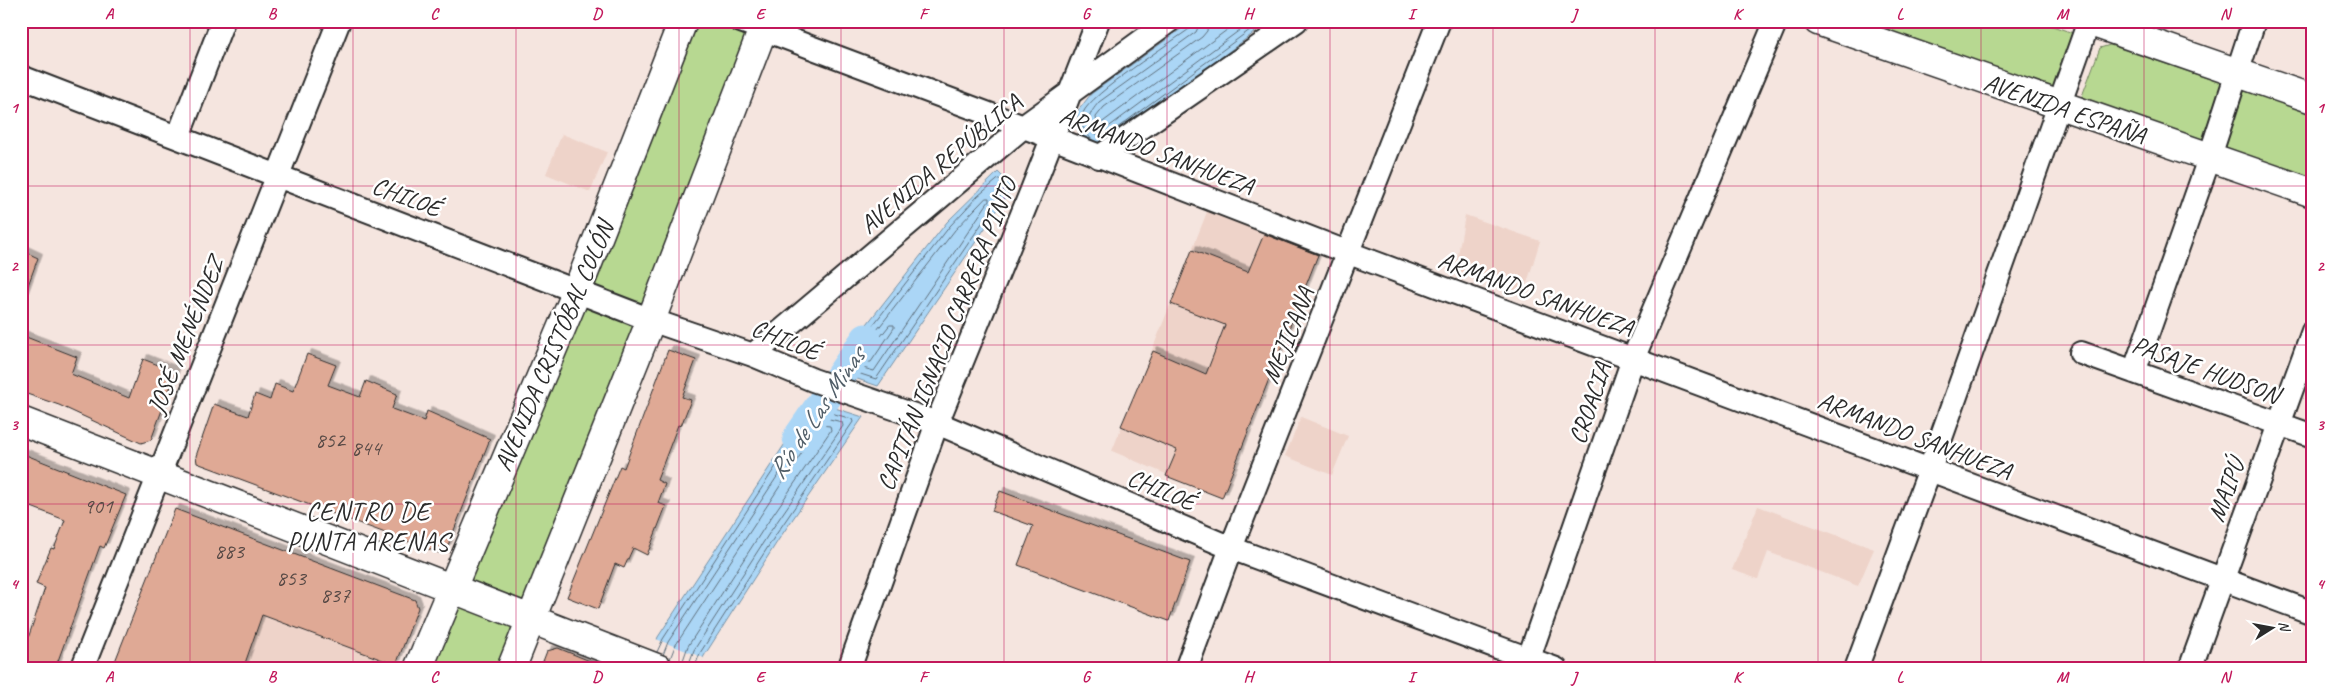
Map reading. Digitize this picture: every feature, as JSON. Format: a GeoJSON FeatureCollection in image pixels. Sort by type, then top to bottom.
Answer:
{"type":"FeatureCollection","features":[{"type":"Feature","properties":{"kind":"main road","name":"AVENIDA CRISTÓBAL COLÓN"},"geometry":{"type":"LineString","coordinates":[[418,669],[577,291],[683,21]]}},
{"type":"Feature","properties":{"kind":"main road","name":"AVENIDA ESPAÑA"},"geometry":{"type":"LineString","coordinates":[[1818,21],[2060,107],[2313,193]]}},
{"type":"Feature","properties":{"kind":"main road"},"geometry":{"type":"LineString","coordinates":[[2088,21],[2313,99]]}},
{"type":"Feature","properties":{"kind":"main road"},"geometry":{"type":"LineString","coordinates":[[511,669],[652,320],[756,24]]}},
{"type":"Feature","properties":{"kind":"main road"},"geometry":{"type":"LineString","coordinates":[[21,421],[532,618],[659,669]]}},
{"type":"Feature","properties":{"kind":"street"},"geometry":{"type":"LineString","coordinates":[[178,137],[223,21]]}},
{"type":"Feature","properties":{"kind":"street","name":"JOSÉ MENÉNDEZ"},"geometry":{"type":"LineString","coordinates":[[82,669],[338,21]]}},
{"type":"Feature","properties":{"kind":"street","name":"CAPITÁN IGNACIO CARRERA PINTO"},"geometry":{"type":"LineString","coordinates":[[849,669],[937,424],[1073,89],[1098,21]]}},
{"type":"Feature","properties":{"kind":"street","name":"AVENIDA REPÚBLICA"},"geometry":{"type":"LineString","coordinates":[[753,355],[1023,127],[1169,21]]}},
{"type":"Feature","properties":{"kind":"street"},"geometry":{"type":"LineString","coordinates":[[1099,158],[1296,21]]}},
{"type":"Feature","properties":{"kind":"street","name":"MEJICANA"},"geometry":{"type":"LineString","coordinates":[[1186,669],[1231,548],[1439,21]]}},
{"type":"Feature","properties":{"kind":"street","name":"CROACIA"},"geometry":{"type":"LineString","coordinates":[[1527,664],[1633,359],[1776,21]]}},
{"type":"Feature","properties":{"kind":"street"},"geometry":{"type":"LineString","coordinates":[[1856,669],[2060,107],[2088,21]]}},
{"type":"Feature","properties":{"kind":"street"},"geometry":{"type":"LineString","coordinates":[[2134,372],[2254,21]]}},
{"type":"Feature","properties":{"kind":"street","name":"ARMANDO SANHUEZA"},"geometry":{"type":"LineString","coordinates":[[756,24],[1349,253],[2313,612]]}},
{"type":"Feature","properties":{"kind":"street","name":"CHILOÉ"},"geometry":{"type":"LineString","coordinates":[[21,77],[652,320],[753,355],[813,380],[937,424],[1231,548],[1527,664],[1556,669]]}},
{"type":"Feature","properties":{"kind":"street","name":"MAIPÚ"},"geometry":{"type":"LineString","coordinates":[[2190,669],[2221,579],[2313,331]]}},
{"type":"Feature","properties":{"kind":"street","name":"PASAJE HUDSON"},"geometry":{"type":"LineString","coordinates":[[2082,353],[2313,436]]}},
{"type":"Feature","properties":{"kind":"shaded area"},"geometry":{"type":"Polygon","coordinates":[[[562,134],[607,152],[590,192],[546,174],[562,134]]]}},
{"type":"Feature","properties":{"kind":"shaded area"},"geometry":{"type":"Polygon","coordinates":[[[1209,207],[1319,251],[1222,498],[1112,451],[1209,207]]]}},
{"type":"Feature","properties":{"kind":"shaded area"},"geometry":{"type":"Polygon","coordinates":[[[1465,215],[1540,241],[1524,293],[1455,272],[1465,215]]]}},
{"type":"Feature","properties":{"kind":"shaded area"},"geometry":{"type":"Polygon","coordinates":[[[1301,417],[1348,436],[1332,475],[1285,456],[1301,417]]]}},
{"type":"Feature","properties":{"kind":"shaded area"},"geometry":{"type":"Polygon","coordinates":[[[1758,506],[1874,549],[1858,586],[1768,552],[1758,579],[1732,570],[1758,506]]]}},
{"type":"Feature","properties":{"kind":"shaded area"},"geometry":{"type":"Polygon","coordinates":[[[262,615],[396,665],[394,669],[243,669],[262,615]]]}},
{"type":"Feature","properties":{"kind":"green space"},"geometry":{"type":"Polygon","coordinates":[[[682,21],[758,21],[504,669],[424,669],[682,21]]]}},
{"type":"Feature","properties":{"kind":"green space"},"geometry":{"type":"Polygon","coordinates":[[[1831,21],[2038,21],[2073,33],[2060,89],[2048,97],[1831,21]]]}},
{"type":"Feature","properties":{"kind":"green space"},"geometry":{"type":"Polygon","coordinates":[[[2110,45],[2313,114],[2313,185],[2085,109],[2082,96],[2100,48],[2110,45]]]}},
{"type":"Feature","properties":{"kind":"water"},"geometry":{"type":"Polygon","coordinates":[[[1192,21],[1270,21],[1095,151],[1078,131],[1077,112],[1091,94],[1192,21]]]}},
{"type":"Feature","properties":{"kind":"water"},"geometry":{"type":"Polygon","coordinates":[[[998,172],[1013,187],[878,386],[831,370],[947,222],[998,172]]]}},
{"type":"Feature","properties":{"kind":"water"},"geometry":{"type":"Polygon","coordinates":[[[813,401],[863,417],[779,539],[704,656],[698,669],[645,669],[658,637],[813,401]]]}},
{"type":"Feature","properties":{"kind":"pier"},"geometry":{"type":"Polygon","coordinates":[[[656,639],[704,658],[699,669],[643,669],[656,639]]]}},
{"type":"Feature","properties":{"kind":"building"},"geometry":{"type":"Polygon","coordinates":[[[1264,234],[1318,255],[1222,498],[1166,476],[1177,450],[1121,426],[1153,351],[1206,374],[1225,325],[1171,304],[1192,250],[1248,272],[1264,234]]]}},
{"type":"Feature","properties":{"kind":"building"},"geometry":{"type":"Polygon","coordinates":[[[21,250],[38,258],[23,299],[21,299],[21,250]]]}},
{"type":"Feature","properties":{"kind":"building"},"geometry":{"type":"Polygon","coordinates":[[[21,335],[77,357],[71,374],[129,398],[143,359],[176,372],[151,440],[141,443],[59,405],[21,392],[21,335]]]}},
{"type":"Feature","properties":{"kind":"building"},"geometry":{"type":"Polygon","coordinates":[[[668,350],[696,360],[682,397],[691,400],[681,426],[678,425],[657,480],[665,484],[658,503],[666,506],[647,555],[633,548],[624,568],[615,564],[598,609],[567,597],[620,466],[624,468],[668,350]]]}},
{"type":"Feature","properties":{"kind":"building"},"geometry":{"type":"Polygon","coordinates":[[[307,354],[336,365],[328,385],[360,397],[366,381],[397,394],[392,409],[424,421],[427,411],[490,439],[447,548],[439,553],[197,463],[196,456],[214,404],[248,416],[255,394],[270,400],[275,384],[293,391],[307,354]]]}},
{"type":"Feature","properties":{"kind":"building"},"geometry":{"type":"Polygon","coordinates":[[[21,453],[126,495],[104,548],[100,546],[55,669],[21,669],[21,659],[45,588],[36,584],[51,548],[54,549],[65,520],[21,503],[21,453]]]}},
{"type":"Feature","properties":{"kind":"building"},"geometry":{"type":"Polygon","coordinates":[[[1000,491],[1190,562],[1169,621],[1018,565],[1033,526],[992,511],[1000,491]]]}},
{"type":"Feature","properties":{"kind":"building"},"geometry":{"type":"Polygon","coordinates":[[[175,509],[415,600],[418,608],[396,665],[262,615],[243,669],[112,669],[175,509]]]}},
{"type":"Feature","properties":{"kind":"building"},"geometry":{"type":"Polygon","coordinates":[[[558,648],[607,668],[540,669],[547,651],[558,648]]]}},
{"type":"Feature","properties":{"kind":"waterway","name":"Río de Las Minas"},"geometry":{"type":"LineString","coordinates":[[798,438],[866,339]]}},
{"type":"Feature","properties":{"kind":"district","name":"CENTRO DE PUNTA ARENAS"},"geometry":{"type":"Point","coordinates":[368,526]}}]}
